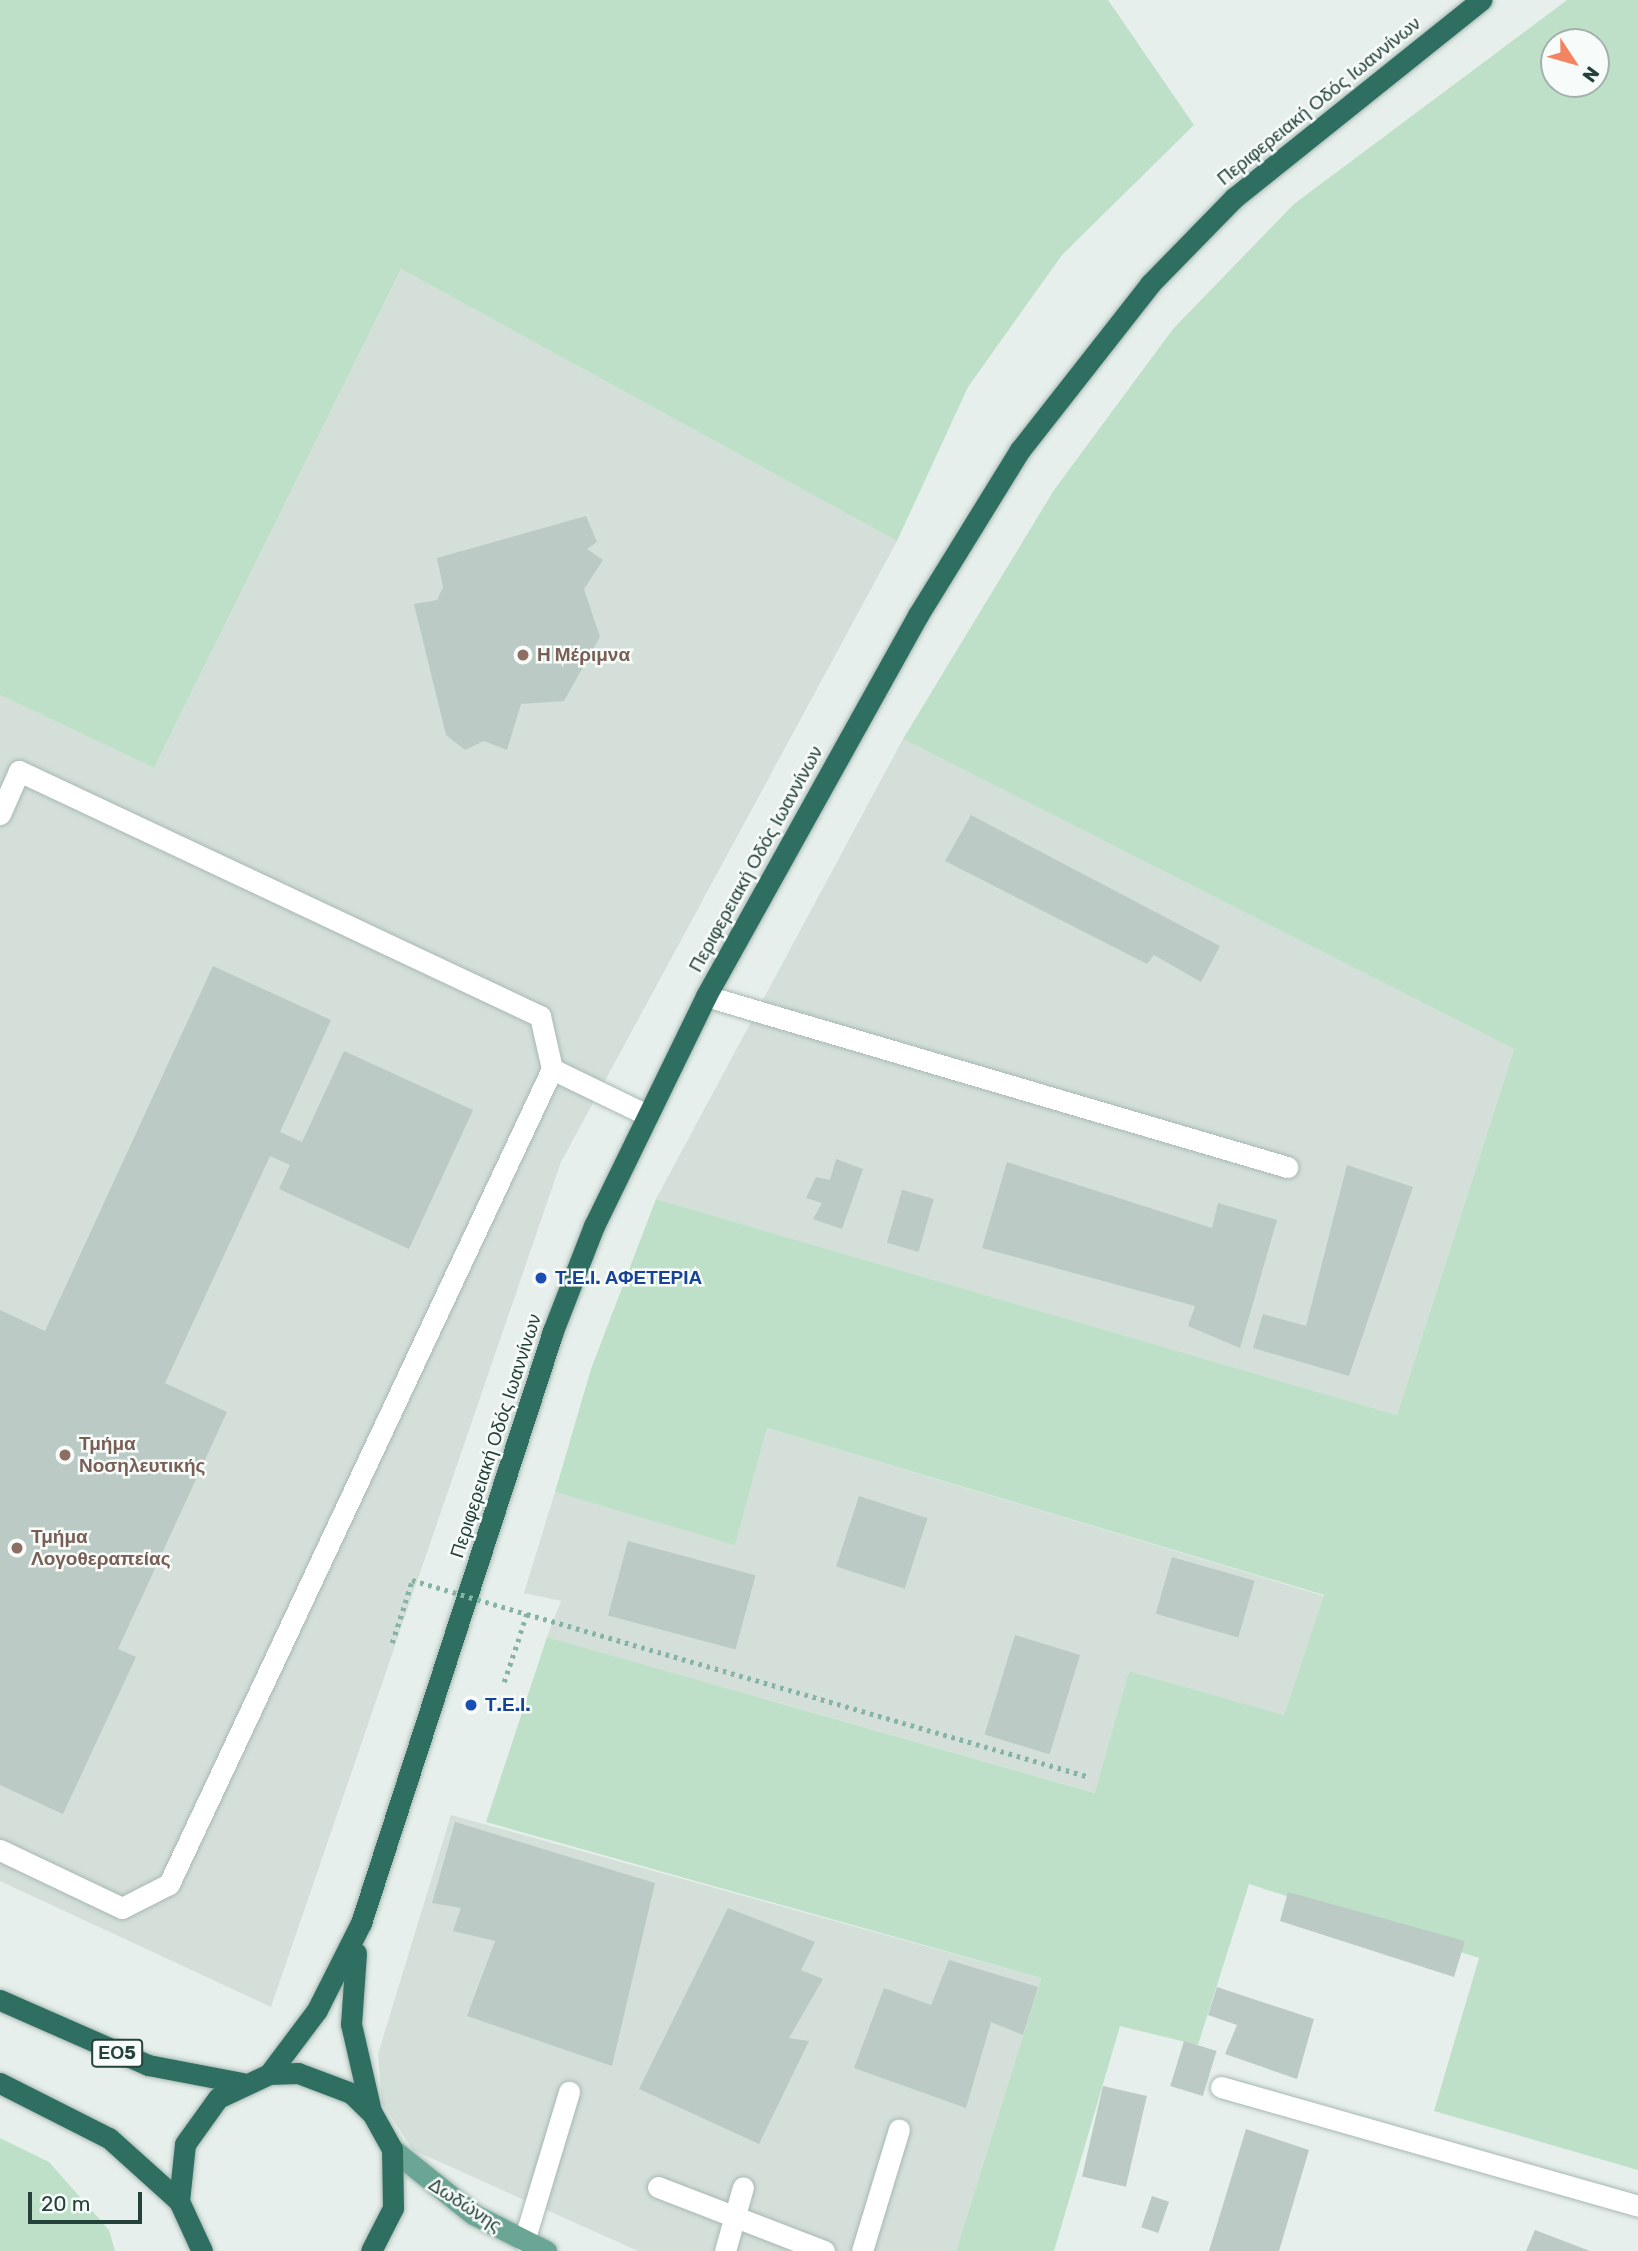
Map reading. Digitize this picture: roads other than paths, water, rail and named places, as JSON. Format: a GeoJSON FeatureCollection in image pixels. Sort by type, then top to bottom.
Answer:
{"type":"FeatureCollection","features":[{"type":"Feature","properties":{"kind":"highway","name":"Περιφερειακή Οδός Ιωαννίνων"},"geometry":{"type":"LineString","coordinates":[[269,2074],[317,2010],[361,1923],[553,1331],[645,1114],[706,996],[918,615],[1069,383],[1234,198],[1481,0]]}},
{"type":"Feature","properties":{"kind":"highway","name":"Περιφερειακή Οδός Ιωαννίνων"},"geometry":{"type":"LineString","coordinates":[[361,1923],[351,2024],[372,2113]]}},
{"type":"Feature","properties":{"kind":"highway","name":"ΕΟ5"},"geometry":{"type":"LineString","coordinates":[[0,2000],[148,2065],[242,2083]]}},
{"type":"Feature","properties":{"kind":"highway","name":"ΕΟ5"},"geometry":{"type":"LineString","coordinates":[[202,2251],[188,2229],[179,2200],[185,2144],[218,2098],[242,2083],[269,2074],[326,2080],[372,2113],[391,2149],[393,2208],[371,2251]]}},
{"type":"Feature","properties":{"kind":"highway"},"geometry":{"type":"LineString","coordinates":[[0,2083],[109,2138],[179,2200]]}},
{"type":"Feature","properties":{"kind":"main road","name":"Δωδώνης"},"geometry":{"type":"LineString","coordinates":[[391,2149],[473,2214],[546,2251]]}},
{"type":"Feature","properties":{"kind":"main road"},"geometry":{"type":"LineString","coordinates":[[188,2229],[192,2251]]}},
{"type":"Feature","properties":{"kind":"street"},"geometry":{"type":"LineString","coordinates":[[0,814],[19,771],[540,1016],[552,1069],[169,1884],[122,1908],[0,1850]]}},
{"type":"Feature","properties":{"kind":"street"},"geometry":{"type":"LineString","coordinates":[[706,996],[1287,1167]]}},
{"type":"Feature","properties":{"kind":"street"},"geometry":{"type":"LineString","coordinates":[[552,1069],[645,1114]]}},
{"type":"Feature","properties":{"kind":"street"},"geometry":{"type":"LineString","coordinates":[[1221,2087],[1638,2206]]}},
{"type":"Feature","properties":{"kind":"street"},"geometry":{"type":"LineString","coordinates":[[524,2241],[569,2092]]}},
{"type":"Feature","properties":{"kind":"street"},"geometry":{"type":"LineString","coordinates":[[862,2251],[898,2129]]}},
{"type":"Feature","properties":{"kind":"street"},"geometry":{"type":"LineString","coordinates":[[658,2187],[824,2251]]}},
{"type":"Feature","properties":{"kind":"street"},"geometry":{"type":"LineString","coordinates":[[725,2251],[743,2188]]}},
{"type":"Feature","properties":{"kind":"place","name":"Η Μέριμνα"},"geometry":{"type":"Point","coordinates":[523,655]}},
{"type":"Feature","properties":{"kind":"place","name":"Τ.Ε.Ι. ΑΦΕΤΕΡΙΑ"},"geometry":{"type":"Point","coordinates":[541,1278]}},
{"type":"Feature","properties":{"kind":"place","name":"Τμήμα Νοσηλευτικής"},"geometry":{"type":"Point","coordinates":[65,1455]}},
{"type":"Feature","properties":{"kind":"place","name":"Τμήμα Λογοθεραπείας"},"geometry":{"type":"Point","coordinates":[17,1548]}},
{"type":"Feature","properties":{"kind":"place","name":"Τ.Ε.Ι."},"geometry":{"type":"Point","coordinates":[471,1705]}}]}
